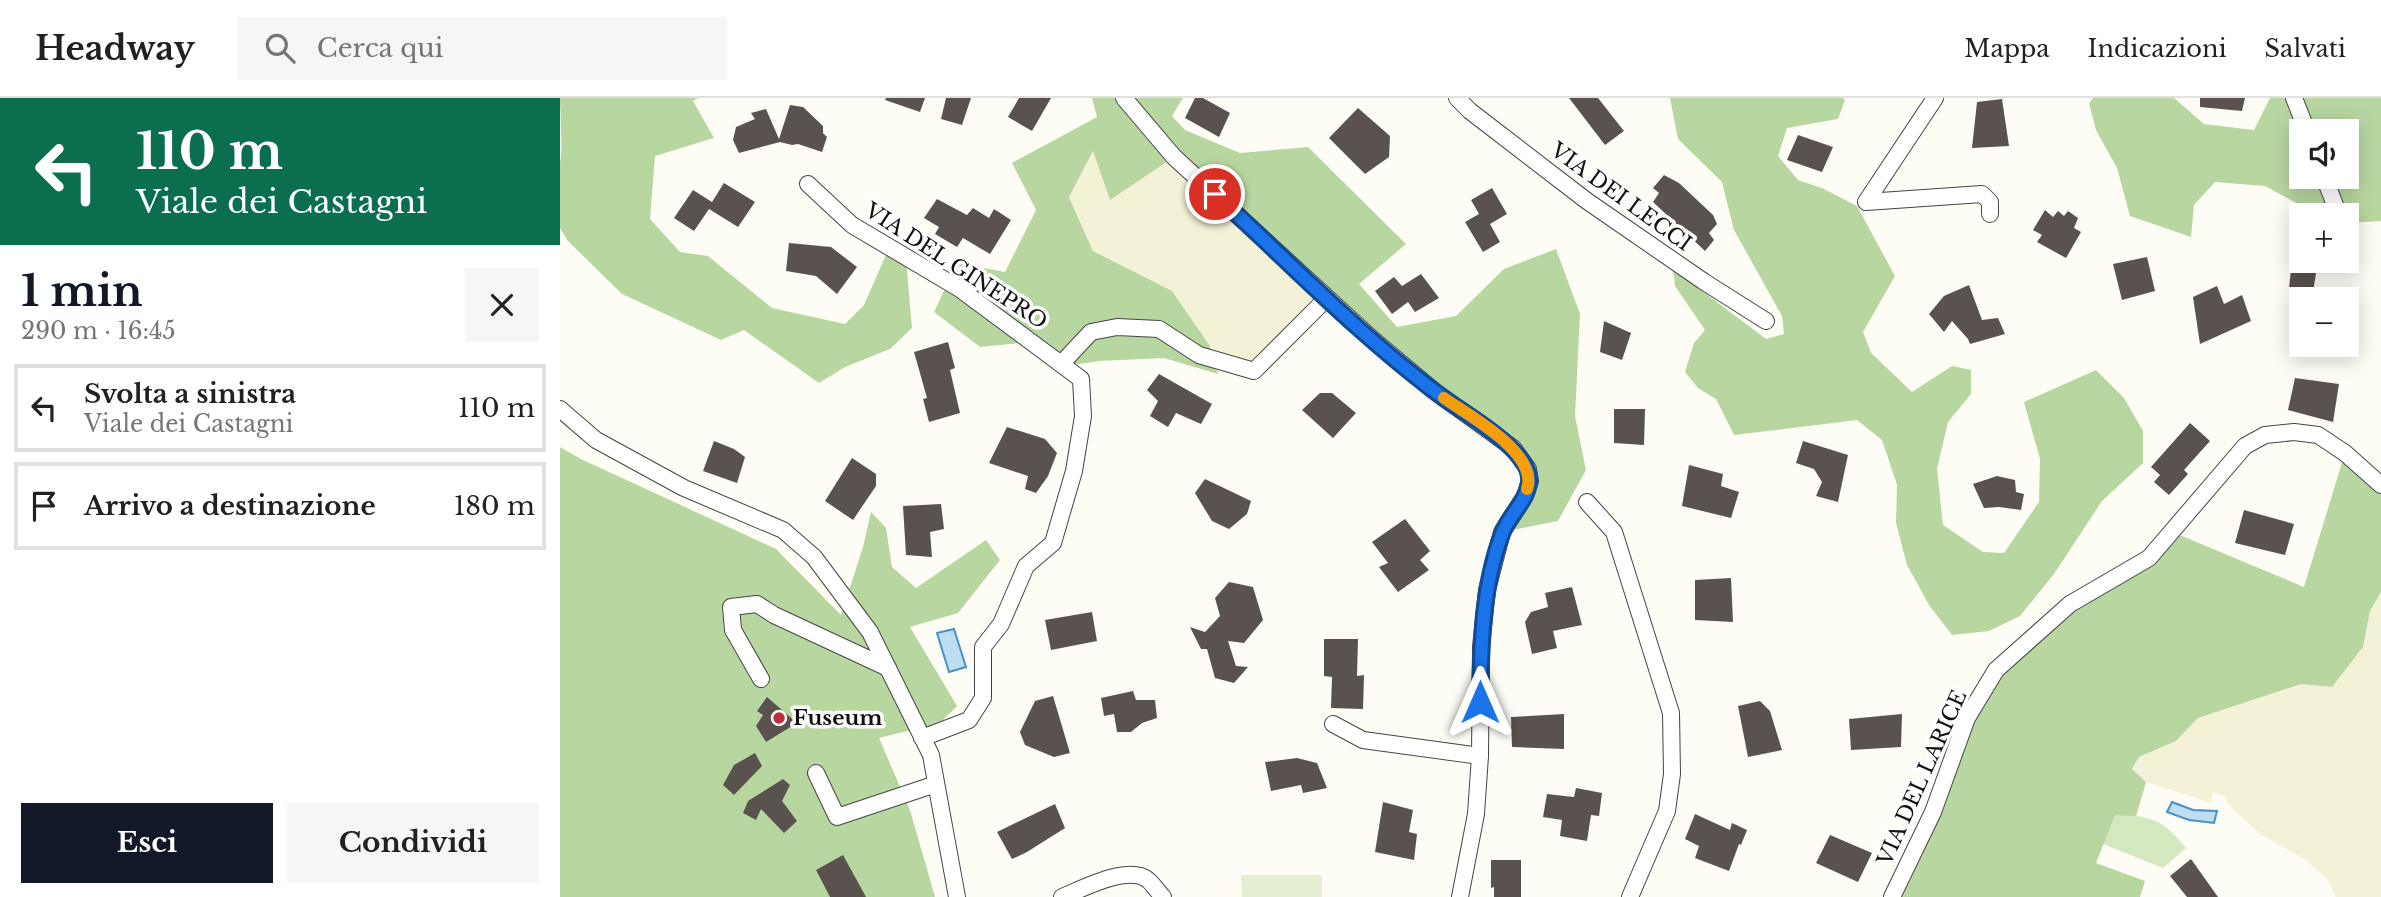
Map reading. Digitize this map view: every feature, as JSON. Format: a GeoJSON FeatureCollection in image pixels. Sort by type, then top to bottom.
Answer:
{"type":"FeatureCollection","features":[{"type":"Feature","properties":{"kind":"street"},"geometry":{"type":"LineString","coordinates":[[1124,98],[1174,157],[1327,298],[1434,391],[1513,448],[1528,469],[1530,481],[1525,495],[1502,532],[1487,590],[1481,647],[1480,756],[1476,814],[1460,897]]}},
{"type":"Feature","properties":{"kind":"street","name":"VIA DEI LECCI"},"geometry":{"type":"LineString","coordinates":[[1457,98],[1470,111],[1587,201],[1766,321]]}},
{"type":"Feature","properties":{"kind":"street"},"geometry":{"type":"LineString","coordinates":[[1935,98],[1866,202],[1982,194],[1990,202],[1990,214]]}},
{"type":"Feature","properties":{"kind":"street"},"geometry":{"type":"LineString","coordinates":[[2294,98],[2302,119]]}},
{"type":"Feature","properties":{"kind":"street","name":"VIA DEL GINEPRO"},"geometry":{"type":"LineString","coordinates":[[808,184],[852,225],[960,289],[1081,379],[1083,416],[1073,471],[1053,543],[1026,566],[1001,624],[983,647],[983,698],[969,720],[922,738]]}},
{"type":"Feature","properties":{"kind":"street"},"geometry":{"type":"LineString","coordinates":[[1062,363],[1091,332],[1117,327],[1159,329],[1199,355],[1254,371],[1327,298]]}},
{"type":"Feature","properties":{"kind":"street"},"geometry":{"type":"LineString","coordinates":[[560,409],[596,440],[684,488],[783,530],[814,557],[870,632],[930,755],[957,897]]}},
{"type":"Feature","properties":{"kind":"street","name":"VIA DEL LARICE"},"geometry":{"type":"LineString","coordinates":[[1892,897],[1933,812],[1967,718],[1996,670],[2070,604],[2149,558],[2245,446],[2265,435],[2294,432],[2318,435],[2345,453],[2381,485]]}},
{"type":"Feature","properties":{"kind":"street"},"geometry":{"type":"LineString","coordinates":[[1587,502],[1614,532],[1671,713],[1672,774],[1667,811],[1630,897]]}},
{"type":"Feature","properties":{"kind":"street"},"geometry":{"type":"LineString","coordinates":[[761,679],[733,630],[731,607],[757,604],[774,615],[888,668]]}},
{"type":"Feature","properties":{"kind":"street"},"geometry":{"type":"LineString","coordinates":[[1333,724],[1363,740],[1480,756]]}},
{"type":"Feature","properties":{"kind":"street"},"geometry":{"type":"LineString","coordinates":[[816,773],[837,817],[936,784]]}},
{"type":"Feature","properties":{"kind":"street"},"geometry":{"type":"LineString","coordinates":[[1062,897],[1104,879],[1134,874],[1147,879],[1163,897]]}},
{"type":"Feature","properties":{"kind":"shaded area"},"geometry":{"type":"Polygon","coordinates":[[[1093,150],[1174,157],[1318,289],[1304,321],[1258,368],[1221,356],[1210,346],[1172,291],[1093,251],[1069,196],[1093,150]]]}},
{"type":"Feature","properties":{"kind":"shaded area"},"geometry":{"type":"Polygon","coordinates":[[[2381,592],[2381,897],[2336,897],[2327,879],[2304,859],[2260,834],[2227,803],[2226,797],[2213,792],[2211,803],[2146,782],[2132,769],[2139,757],[2176,741],[2198,718],[2301,684],[2332,687],[2363,647],[2370,610],[2381,592]]]}},
{"type":"Feature","properties":{"kind":"green space"},"geometry":{"type":"Polygon","coordinates":[[[560,98],[698,98],[693,101],[714,138],[655,156],[650,219],[680,252],[708,256],[772,308],[845,324],[864,305],[889,248],[906,259],[912,328],[890,349],[845,367],[819,383],[744,330],[721,340],[622,294],[568,241],[560,228],[560,98]]]}},
{"type":"Feature","properties":{"kind":"green space"},"geometry":{"type":"Polygon","coordinates":[[[1092,98],[1183,98],[1172,116],[1185,130],[1240,153],[1308,147],[1406,244],[1359,284],[1397,327],[1456,316],[1504,269],[1556,249],[1580,314],[1575,416],[1586,470],[1558,521],[1502,532],[1528,469],[1434,391],[1174,157],[1110,200],[1093,151],[1069,197],[1093,251],[1172,291],[1210,346],[1218,374],[1164,358],[1099,361],[1066,366],[1032,342],[980,347],[934,312],[957,263],[1005,272],[1036,210],[1012,163],[1097,117],[1092,98]]]}},
{"type":"Feature","properties":{"kind":"green space"},"geometry":{"type":"Polygon","coordinates":[[[1670,98],[1845,100],[1838,119],[1787,128],[1778,156],[1798,180],[1822,188],[1857,206],[1895,276],[1863,332],[1871,353],[1912,392],[1952,366],[1971,370],[1971,394],[1948,422],[1937,469],[1943,525],[1983,552],[2004,553],[2039,502],[2040,459],[2024,402],[2096,370],[2124,398],[2143,431],[2143,463],[2102,501],[2054,574],[2020,616],[1989,631],[1952,635],[1929,605],[1907,565],[1896,523],[1897,485],[1882,440],[1857,420],[1734,435],[1716,399],[1698,388],[1685,372],[1694,343],[1705,330],[1675,286],[1673,269],[1766,339],[1784,334],[1782,316],[1734,230],[1722,182],[1678,139],[1670,98]]]}},
{"type":"Feature","properties":{"kind":"green space"},"geometry":{"type":"Polygon","coordinates":[[[2093,98],[2174,98],[2204,124],[2254,130],[2270,98],[2381,98],[2381,221],[2359,222],[2359,203],[2296,203],[2265,186],[2215,182],[2194,205],[2191,237],[2130,216],[2117,168],[2096,130],[2089,103],[2093,98]]]}},
{"type":"Feature","properties":{"kind":"green space"},"geometry":{"type":"Polygon","coordinates":[[[560,447],[776,549],[841,615],[863,547],[871,512],[886,528],[892,567],[916,588],[986,540],[1000,560],[958,613],[910,627],[957,706],[940,723],[879,738],[910,810],[935,897],[560,897],[560,447]]]}},
{"type":"Feature","properties":{"kind":"green space"},"geometry":{"type":"Polygon","coordinates":[[[2345,453],[2381,485],[2381,592],[2370,611],[2363,647],[2332,687],[2301,684],[2198,718],[2176,741],[2139,757],[2132,769],[2146,782],[2136,816],[2115,815],[2096,863],[2145,881],[2140,897],[1890,897],[1967,718],[2001,666],[2070,604],[2149,558],[2170,531],[2304,587],[2345,453]]]}},
{"type":"Feature","properties":{"kind":"green space"},"geometry":{"type":"Polygon","coordinates":[[[2115,814],[2139,816],[2155,821],[2170,830],[2186,848],[2163,868],[2103,844],[2115,814]]]}},
{"type":"Feature","properties":{"kind":"green space"},"geometry":{"type":"Polygon","coordinates":[[[1241,875],[1322,875],[1322,897],[1242,897],[1241,875]]]}},
{"type":"Feature","properties":{"kind":"water"},"geometry":{"type":"Polygon","coordinates":[[[954,629],[966,667],[949,672],[937,633],[954,629]]]}},
{"type":"Feature","properties":{"kind":"water"},"geometry":{"type":"Polygon","coordinates":[[[2172,802],[2193,810],[2217,811],[2214,823],[2189,820],[2167,812],[2172,802]]]}},
{"type":"Feature","properties":{"kind":"building"},"geometry":{"type":"Polygon","coordinates":[[[925,98],[920,112],[885,100],[925,98]]]}},
{"type":"Feature","properties":{"kind":"building"},"geometry":{"type":"Polygon","coordinates":[[[946,98],[971,98],[962,125],[941,119],[946,98]]]}},
{"type":"Feature","properties":{"kind":"building"},"geometry":{"type":"Polygon","coordinates":[[[1019,98],[1051,98],[1032,131],[1008,117],[1019,98]]]}},
{"type":"Feature","properties":{"kind":"building"},"geometry":{"type":"Polygon","coordinates":[[[1195,98],[1203,98],[1230,113],[1219,137],[1185,118],[1195,98]]]}},
{"type":"Feature","properties":{"kind":"building"},"geometry":{"type":"Polygon","coordinates":[[[1569,98],[1598,98],[1624,131],[1605,145],[1569,98]]]}},
{"type":"Feature","properties":{"kind":"building"},"geometry":{"type":"Polygon","coordinates":[[[2200,98],[2245,98],[2242,111],[2200,107],[2200,98]]]}},
{"type":"Feature","properties":{"kind":"building"},"geometry":{"type":"Polygon","coordinates":[[[2002,99],[2009,146],[1972,148],[1977,102],[2002,99]]]}},
{"type":"Feature","properties":{"kind":"building"},"geometry":{"type":"Polygon","coordinates":[[[790,105],[803,107],[823,126],[823,133],[827,137],[822,152],[798,144],[780,142],[739,153],[733,140],[736,127],[755,119],[751,113],[766,109],[779,139],[790,105]]]}},
{"type":"Feature","properties":{"kind":"building"},"geometry":{"type":"Polygon","coordinates":[[[1358,108],[1390,136],[1389,157],[1365,174],[1329,138],[1358,108]]]}},
{"type":"Feature","properties":{"kind":"building"},"geometry":{"type":"Polygon","coordinates":[[[1798,135],[1833,147],[1822,172],[1787,160],[1798,135]]]}},
{"type":"Feature","properties":{"kind":"building"},"geometry":{"type":"Polygon","coordinates":[[[1664,175],[1679,183],[1713,215],[1717,224],[1709,233],[1714,240],[1705,251],[1653,202],[1659,193],[1653,188],[1664,175]]]}},
{"type":"Feature","properties":{"kind":"building"},"geometry":{"type":"Polygon","coordinates":[[[724,183],[755,202],[738,227],[709,209],[694,231],[674,218],[693,190],[712,202],[724,183]]]}},
{"type":"Feature","properties":{"kind":"building"},"geometry":{"type":"Polygon","coordinates":[[[1492,188],[1507,214],[1490,224],[1500,242],[1483,252],[1465,222],[1479,214],[1471,200],[1492,188]]]}},
{"type":"Feature","properties":{"kind":"building"},"geometry":{"type":"Polygon","coordinates":[[[937,199],[967,215],[973,208],[989,218],[994,209],[1011,220],[990,254],[963,238],[957,247],[935,234],[939,227],[924,218],[937,199]]]}},
{"type":"Feature","properties":{"kind":"building"},"geometry":{"type":"Polygon","coordinates":[[[2045,210],[2053,217],[2058,211],[2064,216],[2068,211],[2078,218],[2074,228],[2081,232],[2066,258],[2037,242],[2042,235],[2033,230],[2045,210]]]}},
{"type":"Feature","properties":{"kind":"building"},"geometry":{"type":"Polygon","coordinates":[[[789,243],[831,247],[857,267],[837,294],[816,276],[786,271],[789,243]]]}},
{"type":"Feature","properties":{"kind":"building"},"geometry":{"type":"Polygon","coordinates":[[[2147,257],[2155,291],[2122,300],[2113,264],[2147,257]]]}},
{"type":"Feature","properties":{"kind":"building"},"geometry":{"type":"Polygon","coordinates":[[[2291,273],[2316,273],[2314,287],[2289,287],[2291,273]]]}},
{"type":"Feature","properties":{"kind":"building"},"geometry":{"type":"Polygon","coordinates":[[[1421,274],[1439,298],[1415,312],[1408,302],[1392,314],[1375,291],[1394,277],[1402,286],[1421,274]]]}},
{"type":"Feature","properties":{"kind":"building"},"geometry":{"type":"Polygon","coordinates":[[[1969,285],[1982,320],[1998,318],[2005,334],[1970,344],[1952,321],[1944,332],[1929,314],[1944,296],[1969,285]]]}},
{"type":"Feature","properties":{"kind":"building"},"geometry":{"type":"Polygon","coordinates":[[[2217,286],[2224,304],[2242,295],[2251,321],[2200,344],[2193,297],[2217,286]]]}},
{"type":"Feature","properties":{"kind":"building"},"geometry":{"type":"Polygon","coordinates":[[[1604,321],[1631,333],[1622,360],[1600,352],[1604,321]]]}},
{"type":"Feature","properties":{"kind":"building"},"geometry":{"type":"Polygon","coordinates":[[[948,342],[955,368],[950,370],[960,413],[929,422],[923,399],[927,398],[914,352],[948,342]]]}},
{"type":"Feature","properties":{"kind":"building"},"geometry":{"type":"Polygon","coordinates":[[[1159,374],[1212,404],[1201,424],[1176,413],[1168,427],[1150,416],[1158,401],[1147,390],[1159,374]]]}},
{"type":"Feature","properties":{"kind":"building"},"geometry":{"type":"Polygon","coordinates":[[[2295,378],[2339,384],[2333,422],[2288,410],[2295,378]]]}},
{"type":"Feature","properties":{"kind":"building"},"geometry":{"type":"Polygon","coordinates":[[[1320,393],[1332,393],[1356,413],[1333,438],[1302,410],[1320,393]]]}},
{"type":"Feature","properties":{"kind":"building"},"geometry":{"type":"Polygon","coordinates":[[[1614,409],[1645,409],[1644,445],[1614,443],[1614,409]]]}},
{"type":"Feature","properties":{"kind":"building"},"geometry":{"type":"Polygon","coordinates":[[[2190,423],[2210,441],[2184,470],[2188,474],[2169,495],[2154,482],[2160,475],[2151,467],[2190,423]]]}},
{"type":"Feature","properties":{"kind":"building"},"geometry":{"type":"Polygon","coordinates":[[[1007,427],[1045,439],[1057,453],[1048,476],[1036,493],[1025,489],[1028,476],[989,463],[1007,427]]]}},
{"type":"Feature","properties":{"kind":"building"},"geometry":{"type":"Polygon","coordinates":[[[714,441],[745,457],[737,483],[703,471],[714,441]]]}},
{"type":"Feature","properties":{"kind":"building"},"geometry":{"type":"Polygon","coordinates":[[[1803,441],[1848,455],[1838,502],[1816,496],[1822,482],[1814,469],[1796,463],[1803,441]]]}},
{"type":"Feature","properties":{"kind":"building"},"geometry":{"type":"Polygon","coordinates":[[[852,458],[876,474],[876,486],[853,520],[825,501],[852,458]]]}},
{"type":"Feature","properties":{"kind":"building"},"geometry":{"type":"Polygon","coordinates":[[[1689,465],[1723,474],[1721,486],[1739,492],[1731,518],[1682,506],[1689,465]]]}},
{"type":"Feature","properties":{"kind":"building"},"geometry":{"type":"Polygon","coordinates":[[[1997,476],[2015,480],[2016,492],[2024,494],[2021,510],[1984,508],[1973,484],[1997,476]]]}},
{"type":"Feature","properties":{"kind":"building"},"geometry":{"type":"Polygon","coordinates":[[[1205,479],[1251,501],[1247,514],[1229,529],[1212,521],[1195,493],[1205,479]]]}},
{"type":"Feature","properties":{"kind":"building"},"geometry":{"type":"Polygon","coordinates":[[[941,504],[944,529],[930,532],[932,557],[906,555],[903,506],[941,504]]]}},
{"type":"Feature","properties":{"kind":"building"},"geometry":{"type":"Polygon","coordinates":[[[2244,510],[2294,524],[2285,555],[2235,543],[2244,510]]]}},
{"type":"Feature","properties":{"kind":"building"},"geometry":{"type":"Polygon","coordinates":[[[1405,519],[1430,551],[1420,560],[1429,570],[1398,592],[1379,567],[1388,563],[1372,542],[1405,519]]]}},
{"type":"Feature","properties":{"kind":"building"},"geometry":{"type":"Polygon","coordinates":[[[1731,578],[1733,622],[1695,620],[1695,580],[1731,578]]]}},
{"type":"Feature","properties":{"kind":"building"},"geometry":{"type":"Polygon","coordinates":[[[1229,582],[1253,587],[1263,620],[1244,643],[1228,641],[1236,666],[1248,667],[1234,683],[1215,678],[1207,649],[1201,649],[1190,627],[1205,632],[1220,616],[1215,598],[1229,582]]]}},
{"type":"Feature","properties":{"kind":"building"},"geometry":{"type":"Polygon","coordinates":[[[1572,587],[1582,625],[1553,631],[1557,648],[1532,654],[1525,622],[1531,612],[1548,607],[1545,593],[1572,587]]]}},
{"type":"Feature","properties":{"kind":"building"},"geometry":{"type":"Polygon","coordinates":[[[1092,612],[1097,641],[1051,650],[1045,620],[1092,612]]]}},
{"type":"Feature","properties":{"kind":"building"},"geometry":{"type":"Polygon","coordinates":[[[1324,639],[1358,639],[1357,676],[1364,675],[1363,709],[1331,708],[1332,677],[1324,676],[1324,639]]]}},
{"type":"Feature","properties":{"kind":"building"},"geometry":{"type":"Polygon","coordinates":[[[1133,691],[1136,700],[1155,700],[1157,718],[1142,723],[1131,732],[1117,732],[1114,714],[1104,716],[1101,698],[1133,691]]]}},
{"type":"Feature","properties":{"kind":"building"},"geometry":{"type":"Polygon","coordinates":[[[1053,696],[1070,753],[1054,757],[1025,745],[1020,732],[1035,701],[1053,696]]]}},
{"type":"Feature","properties":{"kind":"building"},"geometry":{"type":"Polygon","coordinates":[[[767,697],[797,723],[766,742],[756,726],[763,715],[757,711],[767,697]]]}},
{"type":"Feature","properties":{"kind":"building"},"geometry":{"type":"Polygon","coordinates":[[[1760,701],[1770,711],[1782,750],[1748,757],[1738,706],[1760,701]]]}},
{"type":"Feature","properties":{"kind":"building"},"geometry":{"type":"Polygon","coordinates":[[[1564,714],[1564,749],[1512,747],[1511,717],[1564,714]]]}},
{"type":"Feature","properties":{"kind":"building"},"geometry":{"type":"Polygon","coordinates":[[[1902,714],[1901,747],[1851,750],[1849,719],[1902,714]]]}},
{"type":"Feature","properties":{"kind":"building"},"geometry":{"type":"Polygon","coordinates":[[[755,753],[762,766],[734,795],[723,785],[734,765],[755,753]]]}},
{"type":"Feature","properties":{"kind":"building"},"geometry":{"type":"Polygon","coordinates":[[[1297,758],[1317,763],[1327,788],[1303,793],[1301,785],[1271,791],[1265,762],[1297,758]]]}},
{"type":"Feature","properties":{"kind":"building"},"geometry":{"type":"Polygon","coordinates":[[[783,779],[790,785],[782,801],[797,821],[784,833],[761,809],[756,820],[743,813],[748,801],[783,779]]]}},
{"type":"Feature","properties":{"kind":"building"},"geometry":{"type":"Polygon","coordinates":[[[1576,788],[1602,793],[1599,816],[1591,815],[1587,841],[1560,836],[1562,820],[1543,817],[1547,794],[1574,797],[1576,788]]]}},
{"type":"Feature","properties":{"kind":"building"},"geometry":{"type":"Polygon","coordinates":[[[1383,802],[1413,810],[1409,832],[1417,834],[1414,860],[1375,852],[1383,802]]]}},
{"type":"Feature","properties":{"kind":"building"},"geometry":{"type":"Polygon","coordinates":[[[1055,804],[1065,828],[1012,859],[997,832],[1055,804]]]}},
{"type":"Feature","properties":{"kind":"building"},"geometry":{"type":"Polygon","coordinates":[[[1695,814],[1730,830],[1732,823],[1747,830],[1729,871],[1695,858],[1699,846],[1685,839],[1695,814]]]}},
{"type":"Feature","properties":{"kind":"building"},"geometry":{"type":"Polygon","coordinates":[[[1830,835],[1872,853],[1858,882],[1816,863],[1830,835]]]}},
{"type":"Feature","properties":{"kind":"building"},"geometry":{"type":"Polygon","coordinates":[[[843,855],[866,897],[830,897],[816,870],[843,855]]]}},
{"type":"Feature","properties":{"kind":"building"},"geometry":{"type":"Polygon","coordinates":[[[2191,859],[2218,897],[2187,897],[2170,876],[2191,859]]]}},
{"type":"Feature","properties":{"kind":"building"},"geometry":{"type":"Polygon","coordinates":[[[1491,860],[1521,860],[1521,897],[1494,897],[1494,887],[1491,888],[1491,860]]]}},
{"type":"Feature","properties":{"kind":"slow traffic"},"geometry":{"type":"LineString","coordinates":[[1444,398],[1513,448],[1528,469],[1530,481],[1527,489]]}},
{"type":"Feature","properties":{"kind":"place","name":"Fuseum"},"geometry":{"type":"Point","coordinates":[779,718]}},
{"type":"Feature","properties":{"kind":"route"},"geometry":{"type":"LineString","coordinates":[[1215,194],[1372,339],[1434,391],[1513,448],[1528,469],[1530,481],[1525,495],[1502,532],[1487,590],[1481,647],[1480,702]]}}]}
